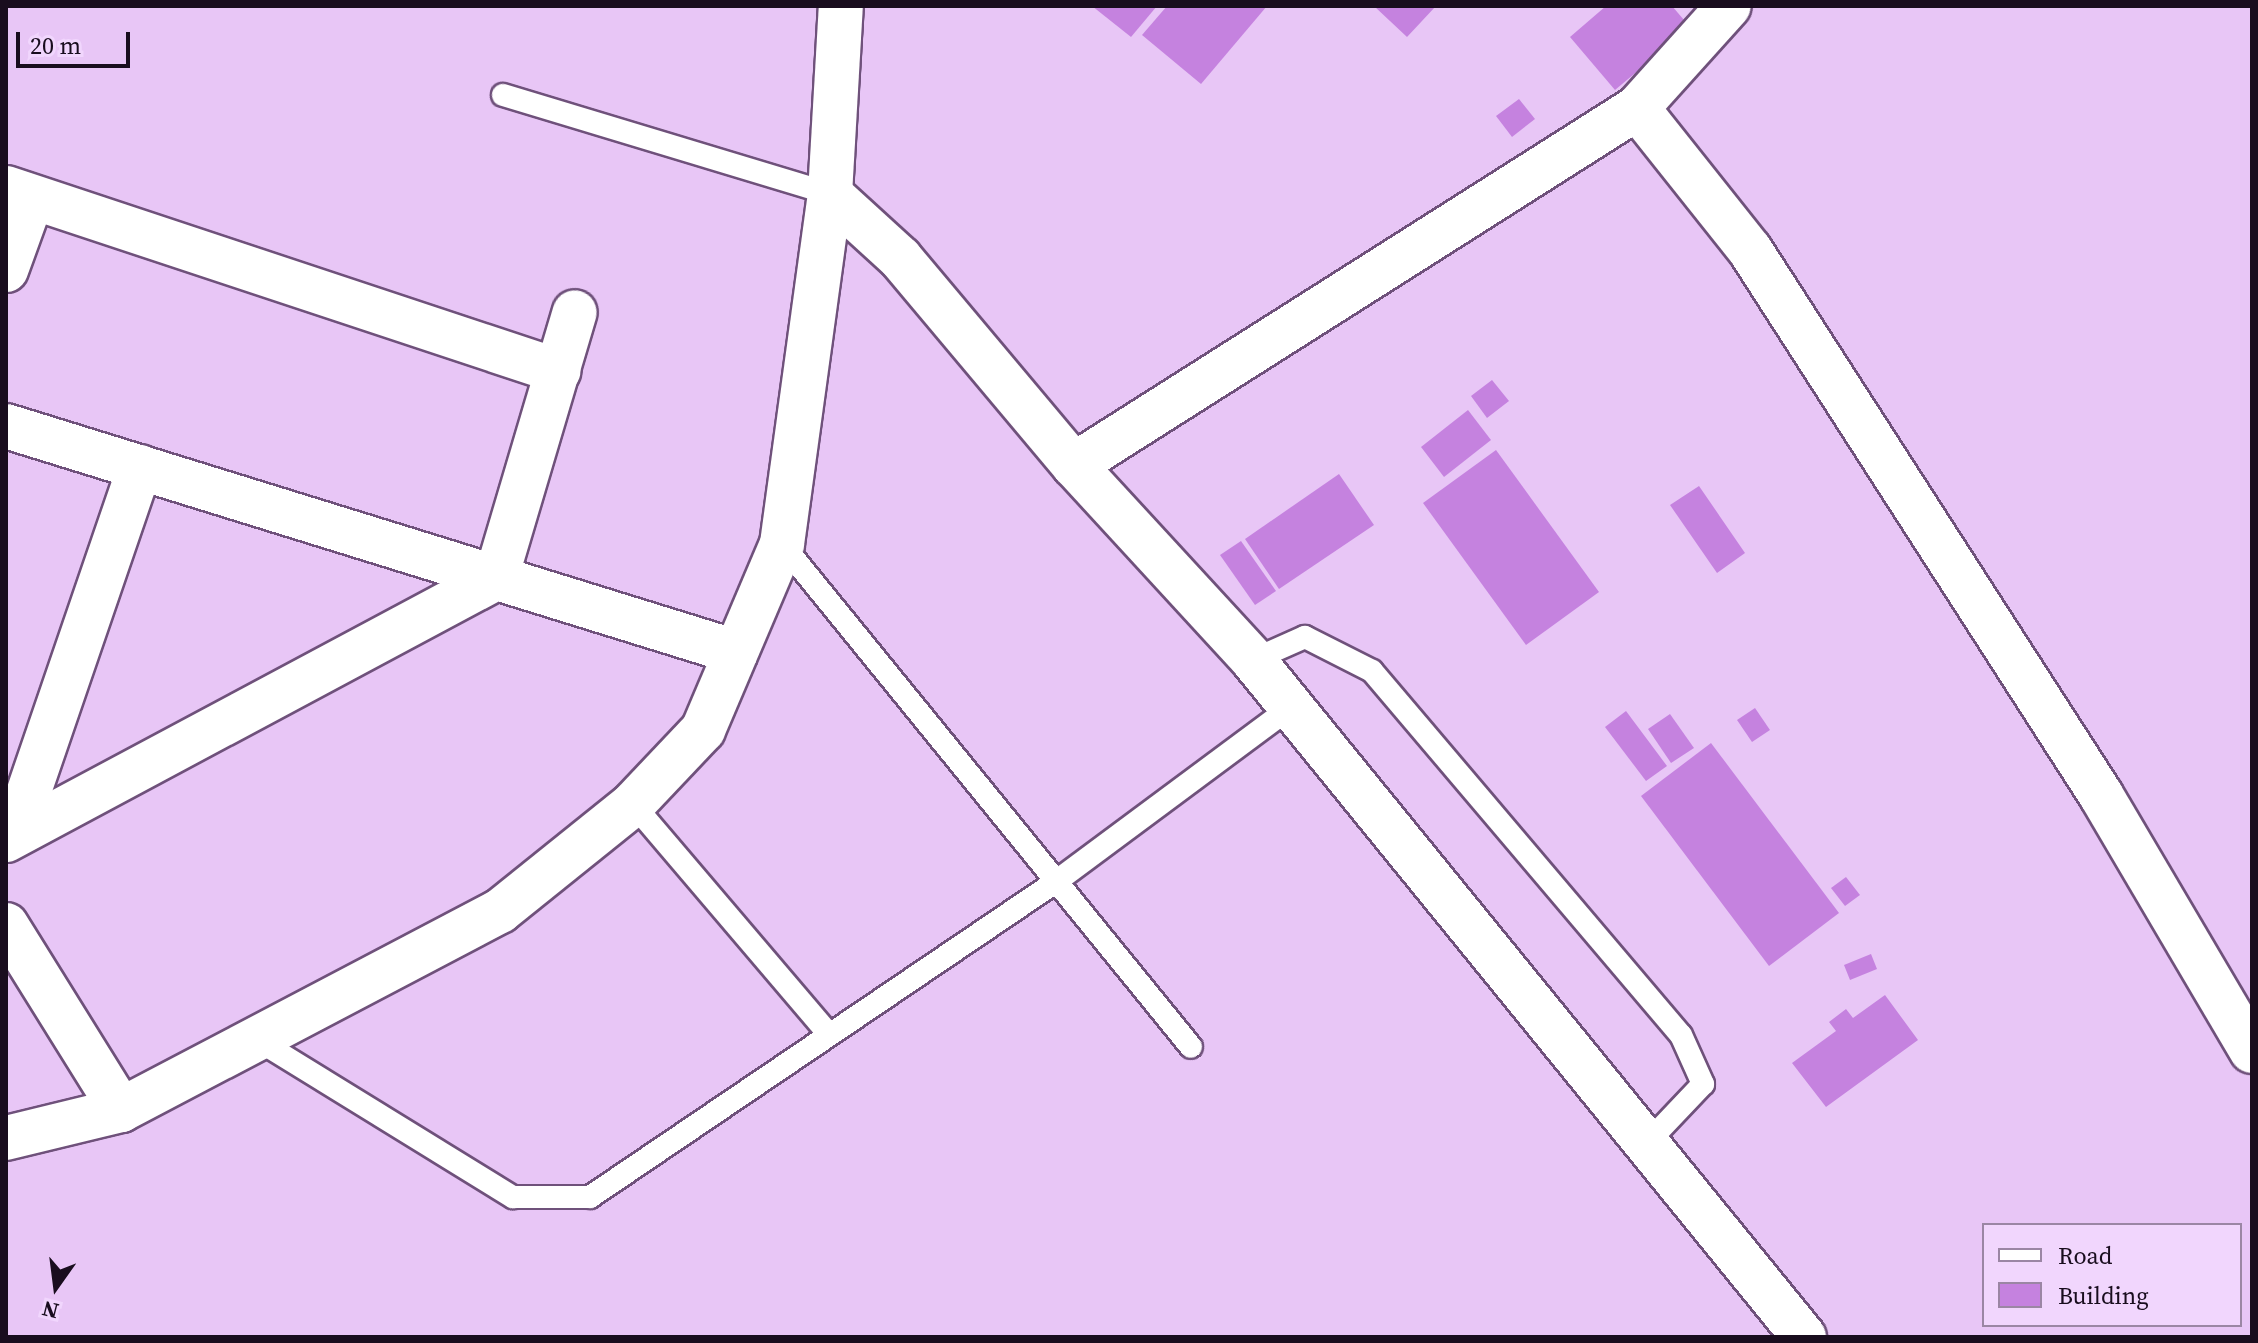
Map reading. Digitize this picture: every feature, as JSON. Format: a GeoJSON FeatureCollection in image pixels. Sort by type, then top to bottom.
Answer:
{"type":"FeatureCollection","features":[{"type":"Feature","properties":{"kind":"street"},"geometry":{"type":"LineString","coordinates":[[6,1138],[121,1110],[500,911],[633,804],[703,730],[782,544],[830,194],[841,6]]}},
{"type":"Feature","properties":{"kind":"street"},"geometry":{"type":"LineString","coordinates":[[1074,465],[1637,108],[1729,6]]}},
{"type":"Feature","properties":{"kind":"street"},"geometry":{"type":"LineString","coordinates":[[1637,108],[1750,250],[2101,795],[2252,1051]]}},
{"type":"Feature","properties":{"kind":"street"},"geometry":{"type":"LineString","coordinates":[[6,270],[19,193],[558,371]]}},
{"type":"Feature","properties":{"kind":"street"},"geometry":{"type":"LineString","coordinates":[[830,194],[900,258],[1074,465],[1253,660],[1804,1337]]}},
{"type":"Feature","properties":{"kind":"street"},"geometry":{"type":"LineString","coordinates":[[10,838],[496,578],[575,312]]}},
{"type":"Feature","properties":{"kind":"street"},"geometry":{"type":"LineString","coordinates":[[6,426],[736,652]]}},
{"type":"Feature","properties":{"kind":"street"},"geometry":{"type":"LineString","coordinates":[[10,838],[140,467]]}},
{"type":"Feature","properties":{"kind":"street"},"geometry":{"type":"LineString","coordinates":[[6,925],[121,1110]]}},
{"type":"Feature","properties":{"kind":"lane"},"geometry":{"type":"LineString","coordinates":[[503,95],[830,194]]}},
{"type":"Feature","properties":{"kind":"lane"},"geometry":{"type":"LineString","coordinates":[[782,544],[1054,883],[1191,1047]]}},
{"type":"Feature","properties":{"kind":"lane"},"geometry":{"type":"LineString","coordinates":[[1253,660],[1305,637],[1372,671],[1681,1035],[1703,1084],[1646,1144]]}},
{"type":"Feature","properties":{"kind":"lane"},"geometry":{"type":"LineString","coordinates":[[256,1039],[513,1197],[590,1197],[828,1033],[1054,883],[1291,707]]}},
{"type":"Feature","properties":{"kind":"lane"},"geometry":{"type":"LineString","coordinates":[[633,804],[828,1033]]}},
{"type":"Feature","properties":{"kind":"building"},"geometry":{"type":"Polygon","coordinates":[[[1092,6],[1157,6],[1131,37],[1092,6]]]}},
{"type":"Feature","properties":{"kind":"building"},"geometry":{"type":"Polygon","coordinates":[[[1167,6],[1267,6],[1201,84],[1142,35],[1167,6]]]}},
{"type":"Feature","properties":{"kind":"building"},"geometry":{"type":"Polygon","coordinates":[[[1374,6],[1436,6],[1407,37],[1374,6]]]}},
{"type":"Feature","properties":{"kind":"building"},"geometry":{"type":"Polygon","coordinates":[[[1606,6],[1672,6],[1690,27],[1615,90],[1570,37],[1606,6]]]}},
{"type":"Feature","properties":{"kind":"building"},"geometry":{"type":"Polygon","coordinates":[[[1519,99],[1535,119],[1512,137],[1496,116],[1519,99]]]}},
{"type":"Feature","properties":{"kind":"building"},"geometry":{"type":"Polygon","coordinates":[[[1492,380],[1509,401],[1487,418],[1471,396],[1492,380]]]}},
{"type":"Feature","properties":{"kind":"building"},"geometry":{"type":"Polygon","coordinates":[[[1468,410],[1491,440],[1444,477],[1421,447],[1468,410]]]}},
{"type":"Feature","properties":{"kind":"building"},"geometry":{"type":"Polygon","coordinates":[[[1496,450],[1599,592],[1526,645],[1423,503],[1496,450]]]}},
{"type":"Feature","properties":{"kind":"building"},"geometry":{"type":"Polygon","coordinates":[[[1339,474],[1374,525],[1279,589],[1245,539],[1339,474]]]}},
{"type":"Feature","properties":{"kind":"building"},"geometry":{"type":"Polygon","coordinates":[[[1699,486],[1745,553],[1717,573],[1670,505],[1699,486]]]}},
{"type":"Feature","properties":{"kind":"building"},"geometry":{"type":"Polygon","coordinates":[[[1241,541],[1276,591],[1255,605],[1220,555],[1241,541]]]}},
{"type":"Feature","properties":{"kind":"building"},"geometry":{"type":"Polygon","coordinates":[[[1755,708],[1770,730],[1752,742],[1737,720],[1755,708]]]}},
{"type":"Feature","properties":{"kind":"building"},"geometry":{"type":"Polygon","coordinates":[[[1626,711],[1667,766],[1646,781],[1605,727],[1626,711]]]}},
{"type":"Feature","properties":{"kind":"building"},"geometry":{"type":"Polygon","coordinates":[[[1670,714],[1694,748],[1671,763],[1648,729],[1670,714]]]}},
{"type":"Feature","properties":{"kind":"building"},"geometry":{"type":"Polygon","coordinates":[[[1711,743],[1839,913],[1769,966],[1641,796],[1711,743]]]}},
{"type":"Feature","properties":{"kind":"building"},"geometry":{"type":"Polygon","coordinates":[[[1846,877],[1860,895],[1845,906],[1831,888],[1846,877]]]}},
{"type":"Feature","properties":{"kind":"building"},"geometry":{"type":"Polygon","coordinates":[[[1871,954],[1877,969],[1850,980],[1844,965],[1871,954]]]}},
{"type":"Feature","properties":{"kind":"building"},"geometry":{"type":"Polygon","coordinates":[[[1885,995],[1918,1040],[1826,1107],[1792,1063],[1836,1031],[1829,1022],[1846,1009],[1853,1018],[1885,995]]]}}]}
